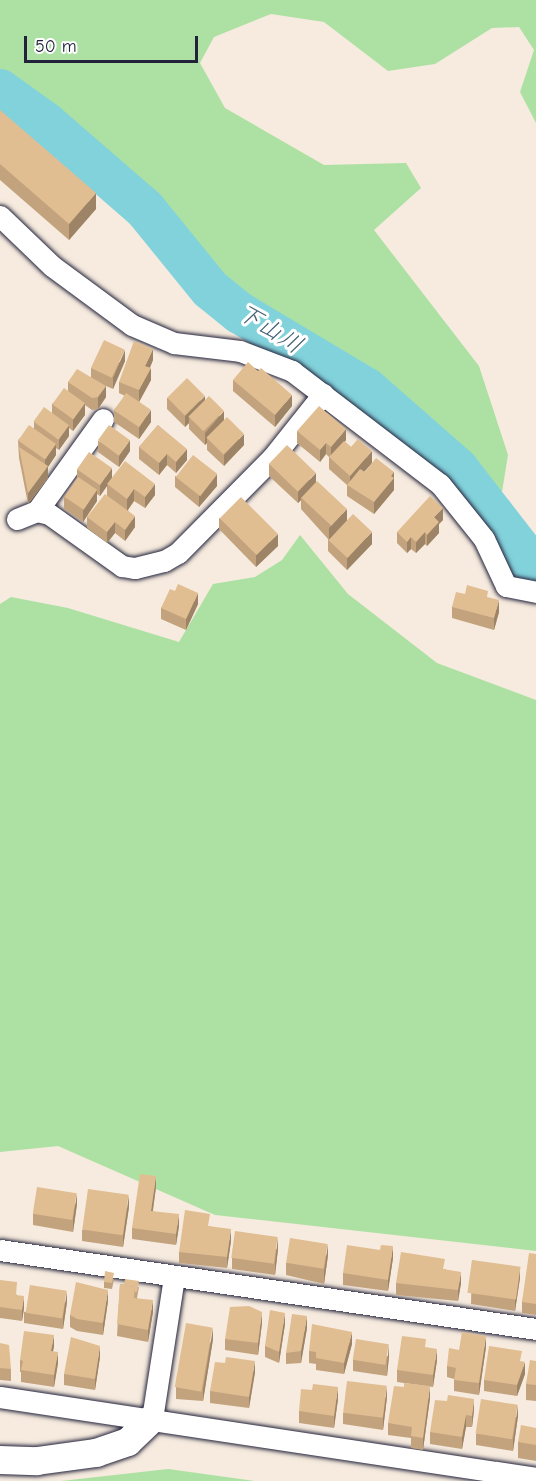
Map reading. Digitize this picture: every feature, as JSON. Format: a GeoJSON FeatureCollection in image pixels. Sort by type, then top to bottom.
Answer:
{"type":"FeatureCollection","features":[{"type":"Feature","properties":{"kind":"street"},"geometry":{"type":"LineString","coordinates":[[0,216],[52,266],[132,325],[174,343],[240,351],[269,360],[323,394],[440,484],[474,524],[506,586],[536,592]]}},
{"type":"Feature","properties":{"kind":"street"},"geometry":{"type":"LineString","coordinates":[[37,511],[50,514],[122,566],[135,568],[164,561],[178,553],[272,458],[323,394]]}},
{"type":"Feature","properties":{"kind":"street"},"geometry":{"type":"LineString","coordinates":[[17,519],[37,511],[103,419]]}},
{"type":"Feature","properties":{"kind":"street"},"geometry":{"type":"LineString","coordinates":[[0,1250],[536,1329]]}},
{"type":"Feature","properties":{"kind":"street"},"geometry":{"type":"LineString","coordinates":[[0,1460],[37,1461],[96,1453],[128,1442],[152,1419],[174,1277]]}},
{"type":"Feature","properties":{"kind":"street"},"geometry":{"type":"LineString","coordinates":[[0,1397],[536,1478]]}},
{"type":"Feature","properties":{"kind":"green space"},"geometry":{"type":"Polygon","coordinates":[[[0,0],[536,0],[536,123],[520,92],[534,50],[519,27],[492,28],[435,64],[388,71],[324,22],[271,14],[214,37],[200,63],[225,108],[324,165],[406,163],[421,188],[374,230],[479,366],[508,455],[501,498],[455,449],[362,375],[225,283],[109,159],[0,80],[0,0]]]}},
{"type":"Feature","properties":{"kind":"green space"},"geometry":{"type":"Polygon","coordinates":[[[300,535],[348,594],[437,663],[536,700],[536,1251],[215,1215],[58,1146],[0,1152],[0,604],[11,597],[68,608],[179,642],[213,584],[255,577],[282,560],[300,535]]]}},
{"type":"Feature","properties":{"kind":"green space"},"geometry":{"type":"Polygon","coordinates":[[[168,1469],[255,1481],[61,1481],[168,1469]]]}},
{"type":"Feature","properties":{"kind":"building"},"geometry":{"type":"Polygon","coordinates":[[[0,110],[96,193],[69,224],[0,164],[0,110]]]}},
{"type":"Feature","properties":{"kind":"building"},"geometry":{"type":"Polygon","coordinates":[[[104,340],[125,350],[112,378],[91,368],[104,340]]]}},
{"type":"Feature","properties":{"kind":"building"},"geometry":{"type":"Polygon","coordinates":[[[134,341],[153,349],[145,366],[151,368],[139,390],[119,382],[134,341]]]}},
{"type":"Feature","properties":{"kind":"building"},"geometry":{"type":"Polygon","coordinates":[[[248,362],[258,371],[261,368],[292,395],[275,415],[233,380],[248,362]]]}},
{"type":"Feature","properties":{"kind":"building"},"geometry":{"type":"Polygon","coordinates":[[[77,369],[106,386],[98,397],[92,398],[68,382],[77,369]]]}},
{"type":"Feature","properties":{"kind":"building"},"geometry":{"type":"Polygon","coordinates":[[[187,378],[205,396],[185,415],[167,398],[187,378]]]}},
{"type":"Feature","properties":{"kind":"building"},"geometry":{"type":"Polygon","coordinates":[[[64,388],[85,403],[73,419],[52,404],[64,388]]]}},
{"type":"Feature","properties":{"kind":"building"},"geometry":{"type":"Polygon","coordinates":[[[126,393],[151,410],[139,427],[114,410],[126,393]]]}},
{"type":"Feature","properties":{"kind":"building"},"geometry":{"type":"Polygon","coordinates":[[[209,396],[224,411],[203,431],[188,417],[209,396]]]}},
{"type":"Feature","properties":{"kind":"building"},"geometry":{"type":"Polygon","coordinates":[[[319,406],[346,429],[331,447],[326,443],[320,450],[297,431],[319,406]]]}},
{"type":"Feature","properties":{"kind":"building"},"geometry":{"type":"Polygon","coordinates":[[[44,407],[69,425],[58,440],[33,422],[44,407]]]}},
{"type":"Feature","properties":{"kind":"building"},"geometry":{"type":"Polygon","coordinates":[[[227,417],[244,434],[223,454],[206,438],[227,417]]]}},
{"type":"Feature","properties":{"kind":"building"},"geometry":{"type":"Polygon","coordinates":[[[29,425],[56,444],[45,459],[18,441],[29,425]]]}},
{"type":"Feature","properties":{"kind":"building"},"geometry":{"type":"Polygon","coordinates":[[[109,425],[130,440],[119,456],[98,440],[109,425]]]}},
{"type":"Feature","properties":{"kind":"building"},"geometry":{"type":"Polygon","coordinates":[[[158,425],[187,449],[176,462],[167,454],[159,463],[139,447],[158,425]]]}},
{"type":"Feature","properties":{"kind":"building"},"geometry":{"type":"Polygon","coordinates":[[[358,439],[372,451],[350,476],[329,457],[344,441],[351,447],[358,439]]]}},
{"type":"Feature","properties":{"kind":"building"},"geometry":{"type":"Polygon","coordinates":[[[287,445],[316,473],[298,491],[269,464],[287,445]]]}},
{"type":"Feature","properties":{"kind":"building"},"geometry":{"type":"Polygon","coordinates":[[[19,447],[48,466],[28,493],[19,447]]]}},
{"type":"Feature","properties":{"kind":"building"},"geometry":{"type":"Polygon","coordinates":[[[89,452],[112,468],[100,485],[77,469],[89,452]]]}},
{"type":"Feature","properties":{"kind":"building"},"geometry":{"type":"Polygon","coordinates":[[[193,455],[217,474],[200,496],[176,477],[193,455]]]}},
{"type":"Feature","properties":{"kind":"building"},"geometry":{"type":"Polygon","coordinates":[[[376,458],[394,472],[391,476],[394,478],[374,502],[347,485],[360,469],[365,472],[376,458]]]}},
{"type":"Feature","properties":{"kind":"building"},"geometry":{"type":"Polygon","coordinates":[[[125,461],[155,484],[145,497],[134,489],[127,499],[107,484],[125,461]]]}},
{"type":"Feature","properties":{"kind":"building"},"geometry":{"type":"Polygon","coordinates":[[[78,477],[97,490],[84,510],[65,497],[78,477]]]}},
{"type":"Feature","properties":{"kind":"building"},"geometry":{"type":"Polygon","coordinates":[[[317,481],[347,509],[331,526],[301,498],[317,481]]]}},
{"type":"Feature","properties":{"kind":"building"},"geometry":{"type":"Polygon","coordinates":[[[105,494],[135,516],[125,530],[115,522],[107,532],[87,517],[105,494]]]}},
{"type":"Feature","properties":{"kind":"building"},"geometry":{"type":"Polygon","coordinates":[[[430,496],[443,508],[434,517],[439,522],[427,535],[425,532],[416,542],[411,537],[407,542],[397,532],[430,496]]]}},
{"type":"Feature","properties":{"kind":"building"},"geometry":{"type":"Polygon","coordinates":[[[241,497],[278,534],[257,555],[220,518],[241,497]]]}},
{"type":"Feature","properties":{"kind":"building"},"geometry":{"type":"Polygon","coordinates":[[[353,514],[372,532],[347,558],[328,540],[353,514]]]}},
{"type":"Feature","properties":{"kind":"building"},"geometry":{"type":"Polygon","coordinates":[[[178,584],[198,593],[186,619],[161,608],[170,589],[175,591],[178,584]]]}},
{"type":"Feature","properties":{"kind":"building"},"geometry":{"type":"Polygon","coordinates":[[[467,585],[488,591],[487,597],[499,600],[494,618],[452,607],[456,592],[465,594],[467,585]]]}},
{"type":"Feature","properties":{"kind":"building"},"geometry":{"type":"Polygon","coordinates":[[[140,1174],[156,1176],[151,1211],[179,1214],[176,1234],[132,1228],[140,1174]]]}},
{"type":"Feature","properties":{"kind":"building"},"geometry":{"type":"Polygon","coordinates":[[[37,1187],[77,1193],[72,1220],[33,1214],[37,1187]]]}},
{"type":"Feature","properties":{"kind":"building"},"geometry":{"type":"Polygon","coordinates":[[[88,1189],[129,1195],[123,1235],[82,1230],[88,1189]]]}},
{"type":"Feature","properties":{"kind":"building"},"geometry":{"type":"Polygon","coordinates":[[[185,1210],[210,1214],[208,1226],[231,1229],[227,1257],[179,1252],[185,1210]]]}},
{"type":"Feature","properties":{"kind":"building"},"geometry":{"type":"Polygon","coordinates":[[[235,1231],[278,1237],[274,1264],[231,1258],[235,1231]]]}},
{"type":"Feature","properties":{"kind":"building"},"geometry":{"type":"Polygon","coordinates":[[[290,1238],[328,1244],[324,1269],[286,1263],[290,1238]]]}},
{"type":"Feature","properties":{"kind":"building"},"geometry":{"type":"Polygon","coordinates":[[[347,1245],[380,1250],[381,1245],[393,1246],[388,1280],[343,1273],[347,1245]]]}},
{"type":"Feature","properties":{"kind":"building"},"geometry":{"type":"Polygon","coordinates":[[[401,1252],[445,1259],[443,1269],[461,1272],[458,1290],[396,1283],[401,1252]]]}},
{"type":"Feature","properties":{"kind":"building"},"geometry":{"type":"Polygon","coordinates":[[[529,1253],[536,1254],[536,1304],[522,1302],[529,1253]]]}},
{"type":"Feature","properties":{"kind":"building"},"geometry":{"type":"Polygon","coordinates":[[[472,1260],[521,1267],[516,1299],[467,1293],[472,1260]]]}},
{"type":"Feature","properties":{"kind":"building"},"geometry":{"type":"Polygon","coordinates":[[[105,1271],[114,1273],[112,1283],[104,1282],[105,1271]]]}},
{"type":"Feature","properties":{"kind":"building"},"geometry":{"type":"Polygon","coordinates":[[[125,1279],[139,1281],[137,1292],[135,1292],[135,1287],[124,1285],[125,1279]]]}},
{"type":"Feature","properties":{"kind":"building"},"geometry":{"type":"Polygon","coordinates":[[[0,1280],[17,1282],[16,1295],[24,1296],[22,1310],[0,1307],[0,1280]]]}},
{"type":"Feature","properties":{"kind":"building"},"geometry":{"type":"Polygon","coordinates":[[[76,1282],[108,1290],[103,1323],[77,1319],[70,1315],[76,1282]]]}},
{"type":"Feature","properties":{"kind":"building"},"geometry":{"type":"Polygon","coordinates":[[[120,1284],[135,1287],[134,1298],[153,1300],[148,1330],[117,1324],[120,1284]]]}},
{"type":"Feature","properties":{"kind":"building"},"geometry":{"type":"Polygon","coordinates":[[[30,1285],[67,1291],[62,1318],[26,1313],[30,1285]]]}},
{"type":"Feature","properties":{"kind":"building"},"geometry":{"type":"Polygon","coordinates":[[[249,1306],[262,1312],[258,1343],[225,1339],[230,1307],[249,1306]]]}},
{"type":"Feature","properties":{"kind":"building"},"geometry":{"type":"Polygon","coordinates":[[[270,1310],[285,1313],[279,1352],[265,1346],[270,1310]]]}},
{"type":"Feature","properties":{"kind":"building"},"geometry":{"type":"Polygon","coordinates":[[[292,1314],[307,1316],[301,1351],[286,1353],[292,1314]]]}},
{"type":"Feature","properties":{"kind":"building"},"geometry":{"type":"Polygon","coordinates":[[[186,1323],[213,1328],[201,1392],[175,1387],[186,1323]]]}},
{"type":"Feature","properties":{"kind":"building"},"geometry":{"type":"Polygon","coordinates":[[[312,1324],[352,1332],[344,1363],[316,1358],[316,1352],[309,1351],[312,1324]]]}},
{"type":"Feature","properties":{"kind":"building"},"geometry":{"type":"Polygon","coordinates":[[[24,1331],[54,1335],[51,1351],[58,1352],[54,1375],[21,1370],[24,1331]]]}},
{"type":"Feature","properties":{"kind":"building"},"geometry":{"type":"Polygon","coordinates":[[[462,1332],[486,1336],[479,1383],[454,1380],[456,1368],[447,1366],[449,1348],[459,1350],[462,1332]]]}},
{"type":"Feature","properties":{"kind":"building"},"geometry":{"type":"Polygon","coordinates":[[[402,1336],[426,1339],[425,1347],[437,1349],[433,1375],[397,1370],[402,1336]]]}},
{"type":"Feature","properties":{"kind":"building"},"geometry":{"type":"Polygon","coordinates":[[[71,1337],[100,1346],[95,1379],[64,1374],[71,1337]]]}},
{"type":"Feature","properties":{"kind":"building"},"geometry":{"type":"Polygon","coordinates":[[[356,1339],[389,1344],[385,1365],[353,1360],[356,1339]]]}},
{"type":"Feature","properties":{"kind":"building"},"geometry":{"type":"Polygon","coordinates":[[[0,1343],[9,1345],[11,1369],[0,1368],[0,1343]]]}},
{"type":"Feature","properties":{"kind":"building"},"geometry":{"type":"Polygon","coordinates":[[[489,1346],[522,1351],[520,1361],[525,1362],[517,1385],[484,1380],[489,1346]]]}},
{"type":"Feature","properties":{"kind":"building"},"geometry":{"type":"Polygon","coordinates":[[[226,1357],[255,1361],[249,1397],[210,1391],[215,1362],[225,1363],[226,1357]]]}},
{"type":"Feature","properties":{"kind":"building"},"geometry":{"type":"Polygon","coordinates":[[[530,1360],[536,1361],[536,1385],[526,1384],[530,1360]]]}},
{"type":"Feature","properties":{"kind":"building"},"geometry":{"type":"Polygon","coordinates":[[[347,1381],[387,1386],[383,1418],[343,1413],[347,1381]]]}},
{"type":"Feature","properties":{"kind":"building"},"geometry":{"type":"Polygon","coordinates":[[[404,1383],[430,1386],[423,1438],[411,1436],[412,1427],[388,1423],[394,1386],[404,1387],[404,1383]]]}},
{"type":"Feature","properties":{"kind":"building"},"geometry":{"type":"Polygon","coordinates":[[[313,1384],[338,1387],[334,1416],[299,1411],[301,1389],[312,1390],[313,1384]]]}},
{"type":"Feature","properties":{"kind":"building"},"geometry":{"type":"Polygon","coordinates":[[[448,1395],[474,1399],[472,1416],[466,1415],[462,1437],[430,1432],[435,1400],[447,1401],[448,1395]]]}},
{"type":"Feature","properties":{"kind":"building"},"geometry":{"type":"Polygon","coordinates":[[[481,1399],[518,1405],[512,1439],[476,1434],[481,1399]]]}},
{"type":"Feature","properties":{"kind":"building"},"geometry":{"type":"Polygon","coordinates":[[[521,1425],[536,1428],[536,1445],[518,1442],[521,1425]]]}},
{"type":"Feature","properties":{"kind":"waterway","name":"下山川"},"geometry":{"type":"LineString","coordinates":[[0,90],[46,123],[145,209],[210,289],[240,313],[367,389],[458,469],[536,570]]}}]}
